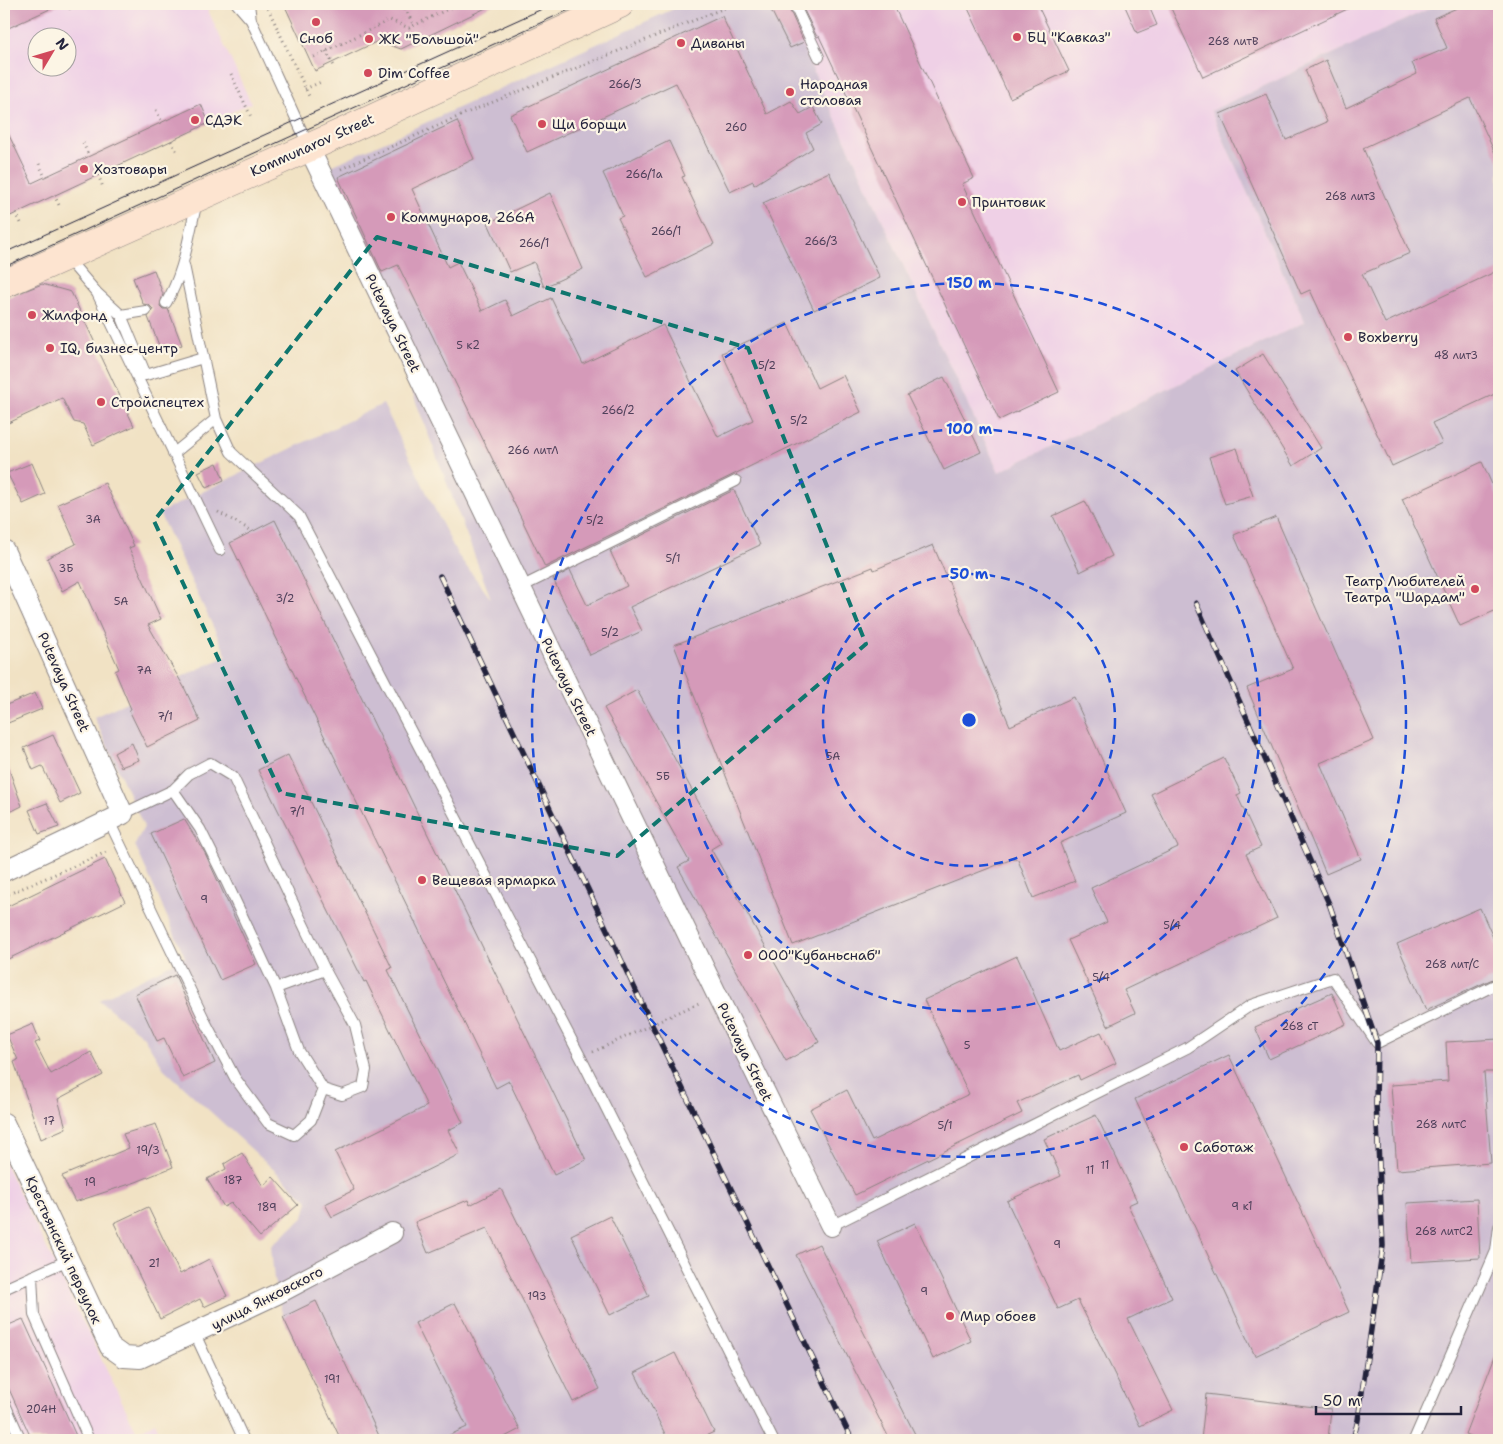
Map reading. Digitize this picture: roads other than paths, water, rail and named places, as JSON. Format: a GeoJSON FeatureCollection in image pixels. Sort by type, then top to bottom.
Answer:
{"type":"FeatureCollection","features":[{"type":"Feature","properties":{"kind":"main road","name":"Kommunarov Street"},"geometry":{"type":"LineString","coordinates":[[4,284],[65,255],[309,148],[620,4]]}},
{"type":"Feature","properties":{"kind":"street","name":"Putevaya Street"},"geometry":{"type":"LineString","coordinates":[[309,148],[717,995],[831,1226]]}},
{"type":"Feature","properties":{"kind":"street","name":"Putevaya Street"},"geometry":{"type":"LineString","coordinates":[[4,550],[11,585],[116,817]]}},
{"type":"Feature","properties":{"kind":"street"},"geometry":{"type":"LineString","coordinates":[[4,871],[116,817]]}},
{"type":"Feature","properties":{"kind":"street","name":"Крестьянский переулок"},"geometry":{"type":"LineString","coordinates":[[4,1123],[110,1347],[124,1357],[140,1358]]}},
{"type":"Feature","properties":{"kind":"street","name":"улица Янковского"},"geometry":{"type":"LineString","coordinates":[[140,1358],[195,1334],[277,1294],[392,1233]]}},
{"type":"Feature","properties":{"kind":"lane"},"geometry":{"type":"LineString","coordinates":[[237,4],[251,20],[309,148]]}},
{"type":"Feature","properties":{"kind":"lane"},"geometry":{"type":"LineString","coordinates":[[249,4],[251,20]]}},
{"type":"Feature","properties":{"kind":"lane"},"geometry":{"type":"LineString","coordinates":[[794,4],[819,57]]}},
{"type":"Feature","properties":{"kind":"lane"},"geometry":{"type":"LineString","coordinates":[[166,303],[177,284],[184,265],[199,196]]}},
{"type":"Feature","properties":{"kind":"lane"},"geometry":{"type":"LineString","coordinates":[[65,255],[96,292],[121,315],[146,375],[203,358]]}},
{"type":"Feature","properties":{"kind":"lane"},"geometry":{"type":"LineString","coordinates":[[184,265],[216,419],[231,452],[299,516],[581,1058],[773,1440]]}},
{"type":"Feature","properties":{"kind":"lane"},"geometry":{"type":"LineString","coordinates":[[96,292],[220,550]]}},
{"type":"Feature","properties":{"kind":"lane"},"geometry":{"type":"LineString","coordinates":[[121,315],[146,311]]}},
{"type":"Feature","properties":{"kind":"lane"},"geometry":{"type":"LineString","coordinates":[[173,454],[216,419]]}},
{"type":"Feature","properties":{"kind":"lane"},"geometry":{"type":"LineString","coordinates":[[521,587],[736,481]]}},
{"type":"Feature","properties":{"kind":"lane"},"geometry":{"type":"LineString","coordinates":[[173,790],[204,838],[276,988],[300,1051],[323,1089],[342,1095],[363,1086],[366,1070],[355,1025],[325,970],[233,778],[210,763],[189,774],[173,790],[116,817],[121,846],[206,1024],[235,1078],[268,1123],[294,1135],[311,1120],[323,1089]]}},
{"type":"Feature","properties":{"kind":"lane"},"geometry":{"type":"LineString","coordinates":[[276,988],[325,970]]}},
{"type":"Feature","properties":{"kind":"lane"},"geometry":{"type":"LineString","coordinates":[[831,1226],[1187,1048],[1251,1006],[1333,978],[1377,1043],[1499,983]]}},
{"type":"Feature","properties":{"kind":"lane"},"geometry":{"type":"LineString","coordinates":[[1414,1440],[1496,1251],[1499,1227]]}},
{"type":"Feature","properties":{"kind":"lane"},"geometry":{"type":"LineString","coordinates":[[4,1289],[68,1260]]}},
{"type":"Feature","properties":{"kind":"lane"},"geometry":{"type":"LineString","coordinates":[[32,1276],[34,1316],[89,1440]]}},
{"type":"Feature","properties":{"kind":"lane"},"geometry":{"type":"LineString","coordinates":[[195,1334],[244,1440]]}},
{"type":"Feature","properties":{"kind":"lane"},"geometry":{"type":"LineString","coordinates":[[4,1402],[21,1440]]}},
{"type":"Feature","properties":{"kind":"tram line"},"geometry":{"type":"LineString","coordinates":[[4,253],[553,4]]}},
{"type":"Feature","properties":{"kind":"tram line"},"geometry":{"type":"LineString","coordinates":[[4,267],[582,4]]}},
{"type":"Feature","properties":{"kind":"railway"},"geometry":{"type":"LineString","coordinates":[[440,576],[652,1025],[852,1440]]}},
{"type":"Feature","properties":{"kind":"railway"},"geometry":{"type":"LineString","coordinates":[[1196,603],[1330,906],[1377,1043],[1376,1104],[1383,1246],[1358,1420],[1353,1440]]}},
{"type":"Feature","properties":{"kind":"place","name":"Сноб"},"geometry":{"type":"Point","coordinates":[316,22]}},
{"type":"Feature","properties":{"kind":"place","name":"БЦ \"Кавказ\""},"geometry":{"type":"Point","coordinates":[1017,37]}},
{"type":"Feature","properties":{"kind":"place","name":"ЖК \"Большой\""},"geometry":{"type":"Point","coordinates":[369,39]}},
{"type":"Feature","properties":{"kind":"place","name":"Диваны"},"geometry":{"type":"Point","coordinates":[681,43]}},
{"type":"Feature","properties":{"kind":"place","name":"Dim Coffee"},"geometry":{"type":"Point","coordinates":[368,73]}},
{"type":"Feature","properties":{"kind":"place","name":"Народная столовая"},"geometry":{"type":"Point","coordinates":[790,92]}},
{"type":"Feature","properties":{"kind":"place","name":"СДЭК"},"geometry":{"type":"Point","coordinates":[195,120]}},
{"type":"Feature","properties":{"kind":"place","name":"Щи борщи"},"geometry":{"type":"Point","coordinates":[542,124]}},
{"type":"Feature","properties":{"kind":"place","name":"Хозтовары"},"geometry":{"type":"Point","coordinates":[84,169]}},
{"type":"Feature","properties":{"kind":"place","name":"Принтовик"},"geometry":{"type":"Point","coordinates":[962,202]}},
{"type":"Feature","properties":{"kind":"place","name":"Коммунаров, 266А"},"geometry":{"type":"Point","coordinates":[391,217]}},
{"type":"Feature","properties":{"kind":"place","name":"Жилфонд"},"geometry":{"type":"Point","coordinates":[32,315]}},
{"type":"Feature","properties":{"kind":"place","name":"Boxberry"},"geometry":{"type":"Point","coordinates":[1348,337]}},
{"type":"Feature","properties":{"kind":"place","name":"IQ, бизнес-центр"},"geometry":{"type":"Point","coordinates":[50,348]}},
{"type":"Feature","properties":{"kind":"place","name":"Стройспецтех"},"geometry":{"type":"Point","coordinates":[101,402]}},
{"type":"Feature","properties":{"kind":"place","name":"Театр Любителей Театра \"Шардам\""},"geometry":{"type":"Point","coordinates":[1475,589]}},
{"type":"Feature","properties":{"kind":"place","name":"Вещевая ярмарка"},"geometry":{"type":"Point","coordinates":[422,880]}},
{"type":"Feature","properties":{"kind":"place","name":"ООО\"Кубаньснаб\""},"geometry":{"type":"Point","coordinates":[748,955]}},
{"type":"Feature","properties":{"kind":"place","name":"Саботаж"},"geometry":{"type":"Point","coordinates":[1184,1147]}},
{"type":"Feature","properties":{"kind":"place","name":"Мир обоев"},"geometry":{"type":"Point","coordinates":[950,1316]}}]}
